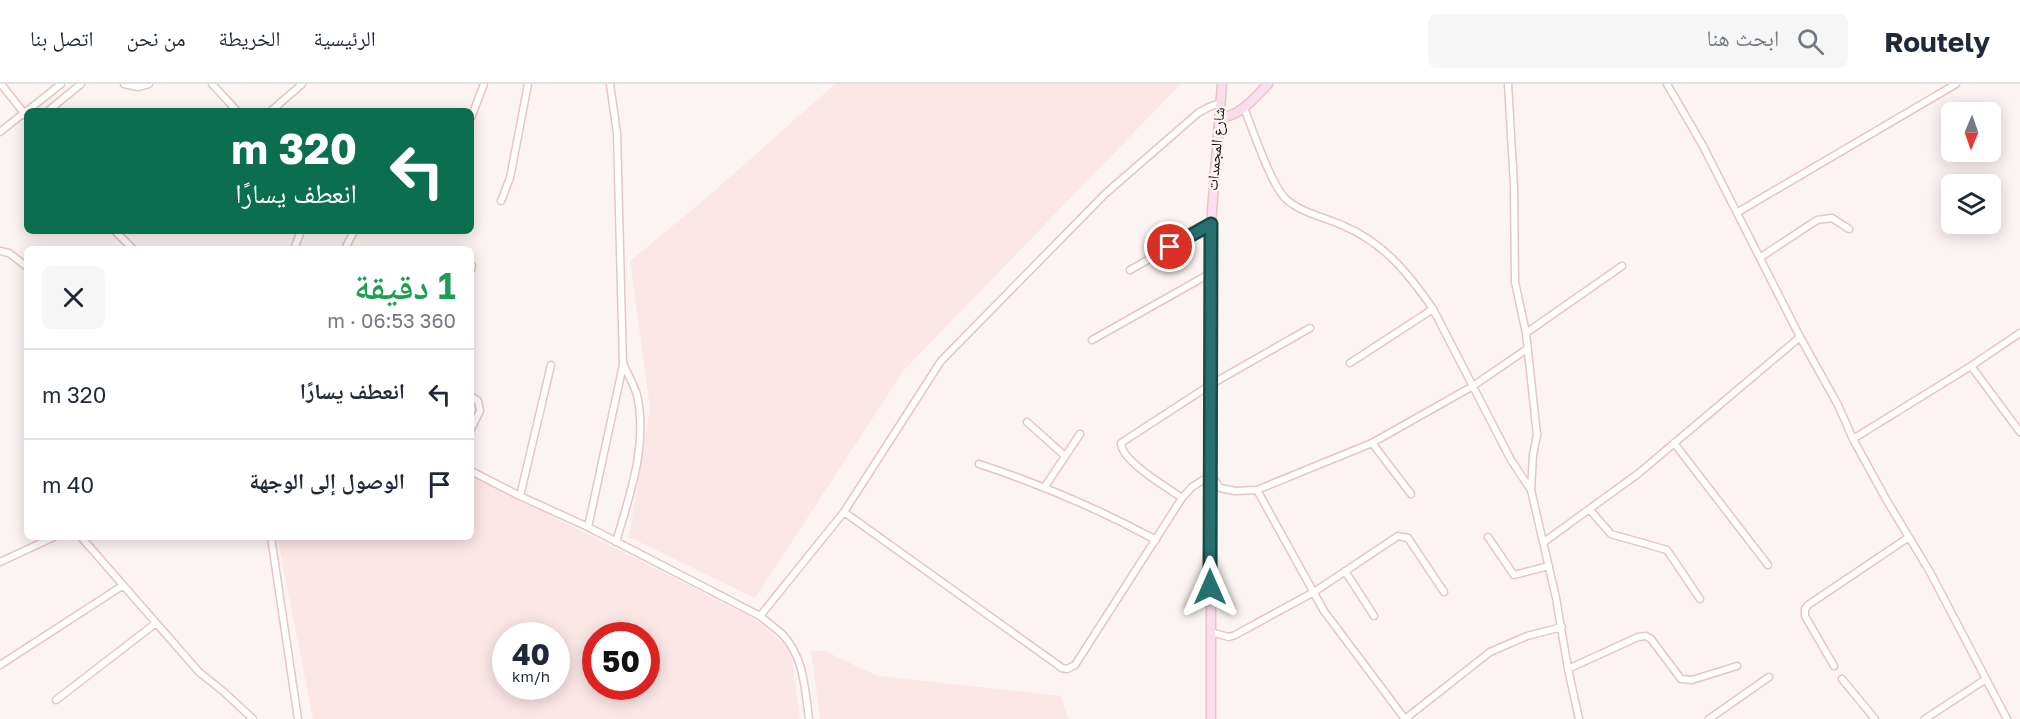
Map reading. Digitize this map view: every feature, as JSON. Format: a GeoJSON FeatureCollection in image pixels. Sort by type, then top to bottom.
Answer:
{"type":"FeatureCollection","features":[{"type":"Feature","properties":{"kind":"main road","name":"شارع المجمدات"},"geometry":{"type":"LineString","coordinates":[[1211,719],[1211,224],[1222,84]]}},
{"type":"Feature","properties":{"kind":"main road"},"geometry":{"type":"LineString","coordinates":[[1218,118],[1235,115],[1268,84]]}},
{"type":"Feature","properties":{"kind":"street"},"geometry":{"type":"LineString","coordinates":[[32,108],[61,84]]}},
{"type":"Feature","properties":{"kind":"street"},"geometry":{"type":"LineString","coordinates":[[52,108],[81,84]]}},
{"type":"Feature","properties":{"kind":"street"},"geometry":{"type":"LineString","coordinates":[[124,84],[138,87],[149,84]]}},
{"type":"Feature","properties":{"kind":"street"},"geometry":{"type":"LineString","coordinates":[[212,84],[234,108]]}},
{"type":"Feature","properties":{"kind":"street"},"geometry":{"type":"LineString","coordinates":[[274,108],[302,84]]}},
{"type":"Feature","properties":{"kind":"street"},"geometry":{"type":"LineString","coordinates":[[474,110],[484,84]]}},
{"type":"Feature","properties":{"kind":"street"},"geometry":{"type":"LineString","coordinates":[[501,201],[510,178],[528,84]]}},
{"type":"Feature","properties":{"kind":"street"},"geometry":{"type":"LineString","coordinates":[[588,527],[623,365],[617,133],[610,84]]}},
{"type":"Feature","properties":{"kind":"street"},"geometry":{"type":"LineString","coordinates":[[1508,84],[1514,186],[1515,282],[1526,333],[1537,435],[1533,455],[1531,490],[1562,627],[1579,719]]}},
{"type":"Feature","properties":{"kind":"street"},"geometry":{"type":"LineString","coordinates":[[1667,84],[1738,212],[1800,337],[1838,405],[1853,439],[1909,537],[2007,719]]}},
{"type":"Feature","properties":{"kind":"street"},"geometry":{"type":"LineString","coordinates":[[1738,212],[1956,84]]}},
{"type":"Feature","properties":{"kind":"street"},"geometry":{"type":"LineString","coordinates":[[1,87],[24,111]]}},
{"type":"Feature","properties":{"kind":"street"},"geometry":{"type":"LineString","coordinates":[[760,616],[844,512],[941,361],[1105,194],[1198,113],[1220,103]]}},
{"type":"Feature","properties":{"kind":"street"},"geometry":{"type":"LineString","coordinates":[[1244,108],[1276,186],[1286,199],[1298,207],[1367,237],[1399,263],[1433,309],[1511,460],[1531,490]]}},
{"type":"Feature","properties":{"kind":"street"},"geometry":{"type":"LineString","coordinates":[[0,132],[24,114]]}},
{"type":"Feature","properties":{"kind":"street"},"geometry":{"type":"LineString","coordinates":[[1761,257],[1817,220],[1832,218],[1849,229]]}},
{"type":"Feature","properties":{"kind":"street"},"geometry":{"type":"LineString","coordinates":[[1130,270],[1211,224]]}},
{"type":"Feature","properties":{"kind":"street"},"geometry":{"type":"LineString","coordinates":[[118,234],[131,246]]}},
{"type":"Feature","properties":{"kind":"street"},"geometry":{"type":"LineString","coordinates":[[0,251],[9,253],[24,265]]}},
{"type":"Feature","properties":{"kind":"street"},"geometry":{"type":"LineString","coordinates":[[1526,333],[1622,266]]}},
{"type":"Feature","properties":{"kind":"street"},"geometry":{"type":"LineString","coordinates":[[1092,340],[1211,273]]}},
{"type":"Feature","properties":{"kind":"street"},"geometry":{"type":"LineString","coordinates":[[1350,363],[1433,309]]}},
{"type":"Feature","properties":{"kind":"street"},"geometry":{"type":"LineString","coordinates":[[1182,498],[1141,469],[1122,451],[1121,443],[1210,385],[1310,328]]}},
{"type":"Feature","properties":{"kind":"street"},"geometry":{"type":"LineString","coordinates":[[1853,439],[2020,333]]}},
{"type":"Feature","properties":{"kind":"street"},"geometry":{"type":"LineString","coordinates":[[1544,542],[1639,473],[1800,337]]}},
{"type":"Feature","properties":{"kind":"street"},"geometry":{"type":"LineString","coordinates":[[844,512],[1062,668],[1067,669],[1076,665],[1182,498],[1192,488],[1211,475],[1220,488],[1235,491],[1257,490],[1372,443],[1473,386],[1527,349]]}},
{"type":"Feature","properties":{"kind":"street"},"geometry":{"type":"LineString","coordinates":[[520,496],[551,365]]}},
{"type":"Feature","properties":{"kind":"street"},"geometry":{"type":"LineString","coordinates":[[616,542],[636,473],[641,431],[637,394],[623,365]]}},
{"type":"Feature","properties":{"kind":"street"},"geometry":{"type":"LineString","coordinates":[[1971,366],[2020,432]]}},
{"type":"Feature","properties":{"kind":"street"},"geometry":{"type":"LineString","coordinates":[[474,398],[478,401],[480,411],[474,423]]}},
{"type":"Feature","properties":{"kind":"street"},"geometry":{"type":"LineString","coordinates":[[1027,422],[1065,456]]}},
{"type":"Feature","properties":{"kind":"street"},"geometry":{"type":"LineString","coordinates":[[1044,488],[1080,434]]}},
{"type":"Feature","properties":{"kind":"street"},"geometry":{"type":"LineString","coordinates":[[1372,443],[1411,494]]}},
{"type":"Feature","properties":{"kind":"street"},"geometry":{"type":"LineString","coordinates":[[1674,443],[1768,565]]}},
{"type":"Feature","properties":{"kind":"street"},"geometry":{"type":"LineString","coordinates":[[978,464],[1108,514],[1156,540]]}},
{"type":"Feature","properties":{"kind":"street"},"geometry":{"type":"LineString","coordinates":[[474,473],[588,527],[760,616],[783,636],[795,652],[802,669],[809,719]]}},
{"type":"Feature","properties":{"kind":"street"},"geometry":{"type":"LineString","coordinates":[[1257,490],[1324,610],[1405,719],[1490,652],[1527,636],[1562,627]]}},
{"type":"Feature","properties":{"kind":"street"},"geometry":{"type":"LineString","coordinates":[[1590,510],[1611,534],[1666,550],[1700,599]]}},
{"type":"Feature","properties":{"kind":"street"},"geometry":{"type":"LineString","coordinates":[[1210,632],[1229,637],[1235,636],[1314,592],[1398,536],[1408,538],[1444,592]]}},
{"type":"Feature","properties":{"kind":"street"},"geometry":{"type":"LineString","coordinates":[[1488,537],[1514,575],[1549,566]]}},
{"type":"Feature","properties":{"kind":"street"},"geometry":{"type":"LineString","coordinates":[[1834,666],[1817,640],[1805,616],[1805,609],[1846,578],[1909,537]]}},
{"type":"Feature","properties":{"kind":"street"},"geometry":{"type":"LineString","coordinates":[[0,562],[48,540]]}},
{"type":"Feature","properties":{"kind":"street"},"geometry":{"type":"LineString","coordinates":[[84,540],[199,672],[253,719]]}},
{"type":"Feature","properties":{"kind":"street"},"geometry":{"type":"LineString","coordinates":[[271,540],[298,719]]}},
{"type":"Feature","properties":{"kind":"street"},"geometry":{"type":"LineString","coordinates":[[1345,570],[1374,616]]}},
{"type":"Feature","properties":{"kind":"street"},"geometry":{"type":"LineString","coordinates":[[0,665],[122,586]]}},
{"type":"Feature","properties":{"kind":"street"},"geometry":{"type":"LineString","coordinates":[[56,699],[156,623]]}},
{"type":"Feature","properties":{"kind":"street"},"geometry":{"type":"LineString","coordinates":[[1568,669],[1638,637],[1646,636],[1651,639],[1681,679],[1692,680],[1737,666]]}},
{"type":"Feature","properties":{"kind":"street"},"geometry":{"type":"LineString","coordinates":[[1709,719],[1769,677]]}},
{"type":"Feature","properties":{"kind":"street"},"geometry":{"type":"LineString","coordinates":[[1842,679],[1875,719]]}},
{"type":"Feature","properties":{"kind":"street"},"geometry":{"type":"LineString","coordinates":[[1925,719],[1986,679]]}},
{"type":"Feature","properties":{"kind":"shaded area"},"geometry":{"type":"Polygon","coordinates":[[[835,84],[1181,84],[904,370],[755,598],[629,537],[650,408],[630,261],[710,195],[835,84]]]}},
{"type":"Feature","properties":{"kind":"shaded area"},"geometry":{"type":"Polygon","coordinates":[[[474,477],[755,619],[790,649],[800,719],[313,719],[278,540],[474,540],[474,477]]]}},
{"type":"Feature","properties":{"kind":"shaded area"},"geometry":{"type":"Polygon","coordinates":[[[811,651],[825,651],[877,676],[1061,696],[1068,719],[820,719],[811,651]]]}},
{"type":"Feature","properties":{"kind":"route"},"geometry":{"type":"LineString","coordinates":[[1170,247],[1211,224],[1210,587]]}}]}
